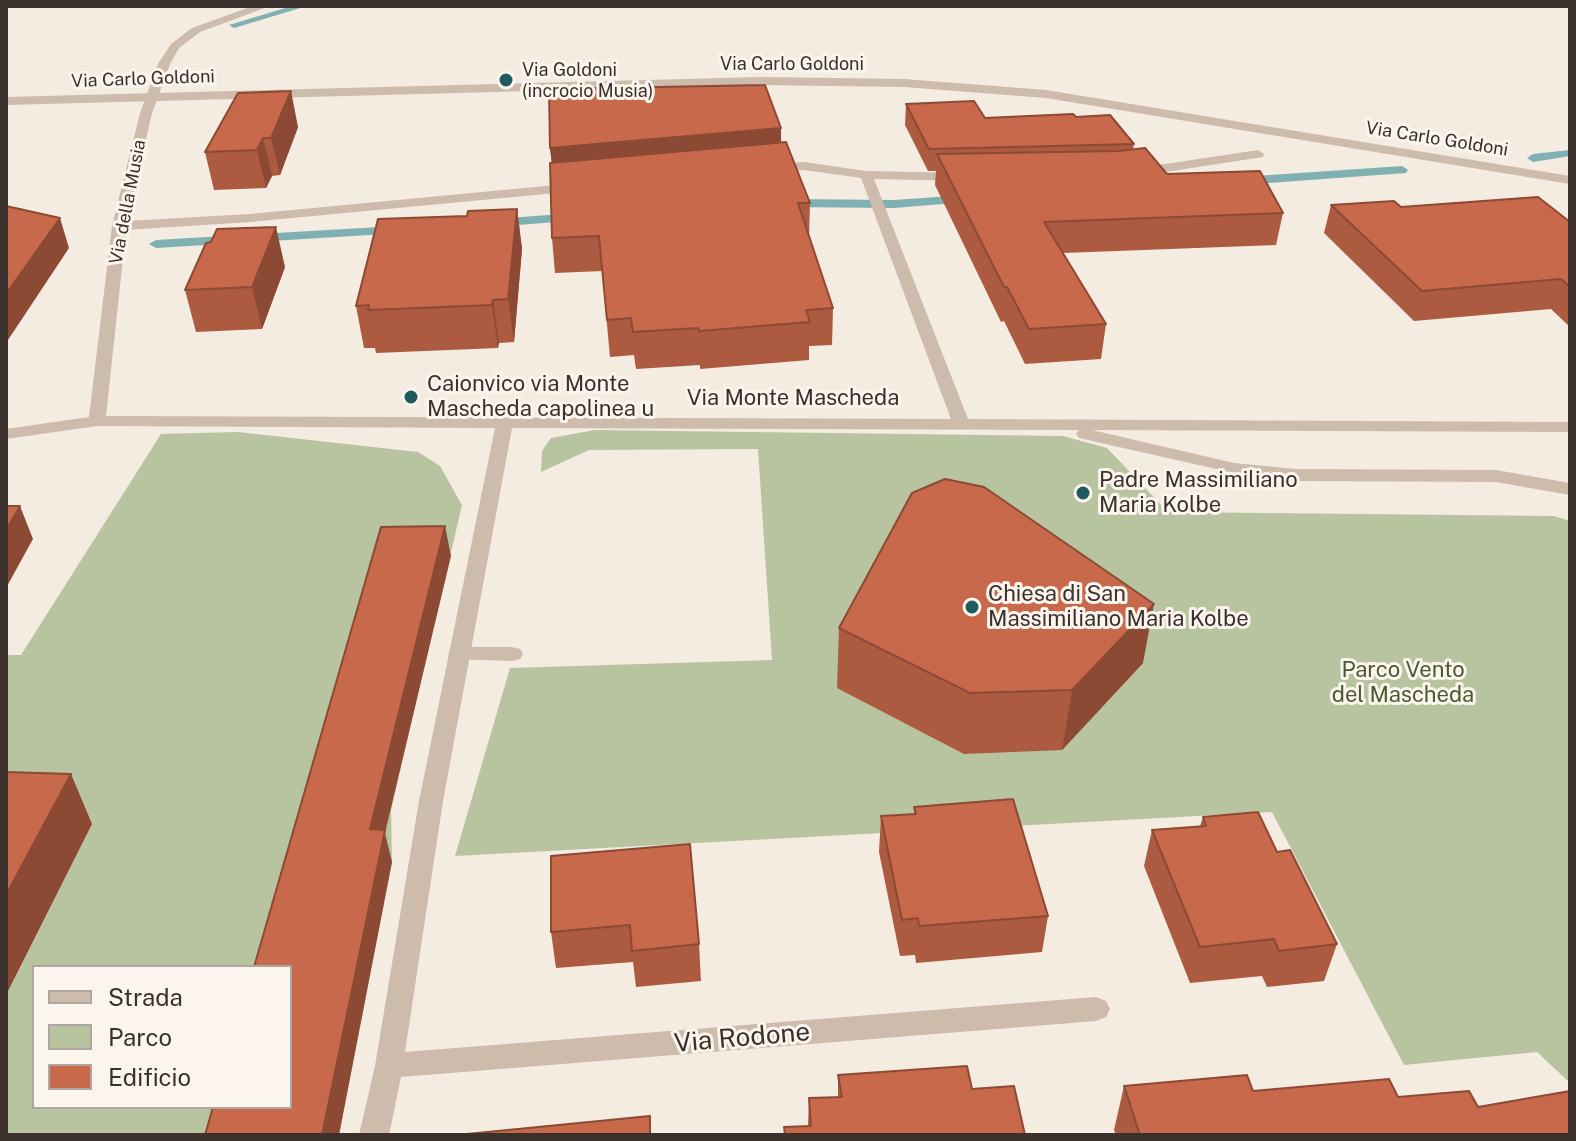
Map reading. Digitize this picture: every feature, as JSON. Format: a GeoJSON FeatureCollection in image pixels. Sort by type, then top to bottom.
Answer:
{"type":"FeatureCollection","features":[{"type":"Feature","properties":{"kind":"street","name":"Via della Musia"},"geometry":{"type":"LineString","coordinates":[[97,421],[119,226],[151,97],[164,64],[184,38],[221,19],[265,6]]}},
{"type":"Feature","properties":{"kind":"street","name":"Via Carlo Goldoni"},"geometry":{"type":"LineString","coordinates":[[6,101],[760,81],[919,84],[1091,101],[1570,180]]}},
{"type":"Feature","properties":{"kind":"street"},"geometry":{"type":"LineString","coordinates":[[1128,173],[1258,154]]}},
{"type":"Feature","properties":{"kind":"street"},"geometry":{"type":"LineString","coordinates":[[758,170],[804,166],[866,175],[974,177]]}},
{"type":"Feature","properties":{"kind":"street"},"geometry":{"type":"LineString","coordinates":[[866,175],[961,423]]}},
{"type":"Feature","properties":{"kind":"street"},"geometry":{"type":"LineString","coordinates":[[119,226],[250,218],[600,185]]}},
{"type":"Feature","properties":{"kind":"street"},"geometry":{"type":"LineString","coordinates":[[6,434],[97,421]]}},
{"type":"Feature","properties":{"kind":"street","name":"Via Monte Mascheda"},"geometry":{"type":"LineString","coordinates":[[97,421],[1570,427]]}},
{"type":"Feature","properties":{"kind":"street"},"geometry":{"type":"LineString","coordinates":[[374,1135],[389,1066],[431,801],[505,421]]}},
{"type":"Feature","properties":{"kind":"street","name":"Via Monte Mascheda"},"geometry":{"type":"LineString","coordinates":[[1038,424],[1165,450],[1234,468],[1296,475],[1496,476],[1570,489]]}},
{"type":"Feature","properties":{"kind":"street"},"geometry":{"type":"LineString","coordinates":[[459,654],[512,654]]}},
{"type":"Feature","properties":{"kind":"street","name":"Via Rodone"},"geometry":{"type":"LineString","coordinates":[[389,1066],[1096,1009]]}},
{"type":"Feature","properties":{"kind":"green space","name":"Parco Vento del Mascheda"},"geometry":{"type":"Polygon","coordinates":[[[595,430],[1063,436],[1107,448],[1168,512],[1554,516],[1570,521],[1570,1083],[1537,1052],[1404,1065],[1272,812],[455,856],[510,668],[772,660],[758,449],[589,450],[541,472],[542,451],[551,438],[595,430]]]}},
{"type":"Feature","properties":{"kind":"green space"},"geometry":{"type":"Polygon","coordinates":[[[238,432],[418,452],[440,466],[462,505],[391,810],[392,862],[339,1135],[6,1135],[6,655],[21,655],[161,434],[238,432]]]}},
{"type":"Feature","properties":{"kind":"building"},"geometry":{"type":"Polygon","coordinates":[[[765,85],[781,128],[550,148],[549,89],[765,85]]]}},
{"type":"Feature","properties":{"kind":"building"},"geometry":{"type":"Polygon","coordinates":[[[291,91],[271,138],[263,138],[257,150],[205,152],[238,93],[291,91]]]}},
{"type":"Feature","properties":{"kind":"building"},"geometry":{"type":"Polygon","coordinates":[[[974,101],[985,118],[1110,115],[1134,144],[929,149],[906,104],[974,101]]]}},
{"type":"Feature","properties":{"kind":"building"},"geometry":{"type":"Polygon","coordinates":[[[786,142],[810,203],[798,203],[833,308],[806,310],[810,322],[699,331],[698,328],[633,332],[631,318],[607,320],[599,236],[552,238],[550,163],[786,142]]]}},
{"type":"Feature","properties":{"kind":"building"},"geometry":{"type":"Polygon","coordinates":[[[1145,148],[1167,174],[1260,171],[1283,213],[1044,222],[1106,324],[1029,329],[1007,287],[1004,287],[937,154],[1145,148]]]}},
{"type":"Feature","properties":{"kind":"building"},"geometry":{"type":"Polygon","coordinates":[[[1538,197],[1570,222],[1570,287],[1561,279],[1422,291],[1331,205],[1394,201],[1401,207],[1538,197]]]}},
{"type":"Feature","properties":{"kind":"building"},"geometry":{"type":"Polygon","coordinates":[[[6,206],[60,218],[6,294],[6,206]]]}},
{"type":"Feature","properties":{"kind":"building"},"geometry":{"type":"Polygon","coordinates":[[[517,209],[508,299],[493,300],[492,305],[368,310],[369,305],[356,306],[378,219],[467,216],[468,211],[517,209]]]}},
{"type":"Feature","properties":{"kind":"building"},"geometry":{"type":"Polygon","coordinates":[[[276,227],[252,287],[185,290],[206,243],[211,242],[217,229],[276,227]]]}},
{"type":"Feature","properties":{"kind":"building"},"geometry":{"type":"Polygon","coordinates":[[[945,479],[984,487],[1154,604],[1072,690],[970,693],[839,628],[912,493],[945,479]]]}},
{"type":"Feature","properties":{"kind":"building"},"geometry":{"type":"Polygon","coordinates":[[[6,506],[20,506],[6,530],[6,506]]]}},
{"type":"Feature","properties":{"kind":"building"},"geometry":{"type":"Polygon","coordinates":[[[445,526],[370,829],[385,830],[322,1135],[205,1135],[212,1109],[292,1109],[292,965],[255,965],[381,527],[445,526]]]}},
{"type":"Feature","properties":{"kind":"building"},"geometry":{"type":"Polygon","coordinates":[[[6,772],[71,774],[6,895],[6,772]]]}},
{"type":"Feature","properties":{"kind":"building"},"geometry":{"type":"Polygon","coordinates":[[[1013,799],[1048,916],[919,926],[918,918],[902,920],[881,816],[916,814],[914,807],[1013,799]]]}},
{"type":"Feature","properties":{"kind":"building"},"geometry":{"type":"Polygon","coordinates":[[[1258,812],[1277,852],[1290,850],[1337,944],[1279,951],[1274,939],[1200,947],[1152,830],[1206,826],[1203,817],[1258,812]]]}},
{"type":"Feature","properties":{"kind":"building"},"geometry":{"type":"Polygon","coordinates":[[[690,844],[699,944],[632,951],[630,925],[551,932],[551,856],[690,844]]]}},
{"type":"Feature","properties":{"kind":"building"},"geometry":{"type":"Polygon","coordinates":[[[967,1066],[972,1089],[1014,1086],[1025,1135],[785,1135],[784,1127],[811,1126],[809,1098],[842,1097],[838,1075],[967,1066]]]}},
{"type":"Feature","properties":{"kind":"building"},"geometry":{"type":"Polygon","coordinates":[[[1247,1075],[1253,1091],[1389,1079],[1398,1097],[1469,1091],[1478,1107],[1570,1091],[1570,1135],[1140,1135],[1124,1086],[1247,1075]]]}},
{"type":"Feature","properties":{"kind":"building"},"geometry":{"type":"Polygon","coordinates":[[[650,1116],[650,1135],[457,1135],[650,1116]]]}},
{"type":"Feature","properties":{"kind":"waterway"},"geometry":{"type":"LineString","coordinates":[[234,25],[302,6]]}},
{"type":"Feature","properties":{"kind":"waterway"},"geometry":{"type":"LineString","coordinates":[[1533,158],[1570,153]]}},
{"type":"Feature","properties":{"kind":"waterway"},"geometry":{"type":"LineString","coordinates":[[1241,181],[1402,170]]}},
{"type":"Feature","properties":{"kind":"waterway"},"geometry":{"type":"LineString","coordinates":[[786,203],[894,204],[964,199]]}},
{"type":"Feature","properties":{"kind":"waterway"},"geometry":{"type":"LineString","coordinates":[[494,223],[576,217]]}},
{"type":"Feature","properties":{"kind":"waterway"},"geometry":{"type":"LineString","coordinates":[[156,244],[397,230]]}},
{"type":"Feature","properties":{"kind":"place","name":"Via Goldoni (incrocio Musia)"},"geometry":{"type":"Point","coordinates":[506,80]}},
{"type":"Feature","properties":{"kind":"place","name":"Caionvico via Monte Mascheda capolinea u"},"geometry":{"type":"Point","coordinates":[411,397]}},
{"type":"Feature","properties":{"kind":"place","name":"Padre Massimiliano Maria Kolbe"},"geometry":{"type":"Point","coordinates":[1083,493]}},
{"type":"Feature","properties":{"kind":"place","name":"Chiesa di San Massimiliano Maria Kolbe"},"geometry":{"type":"Point","coordinates":[972,607]}}]}
